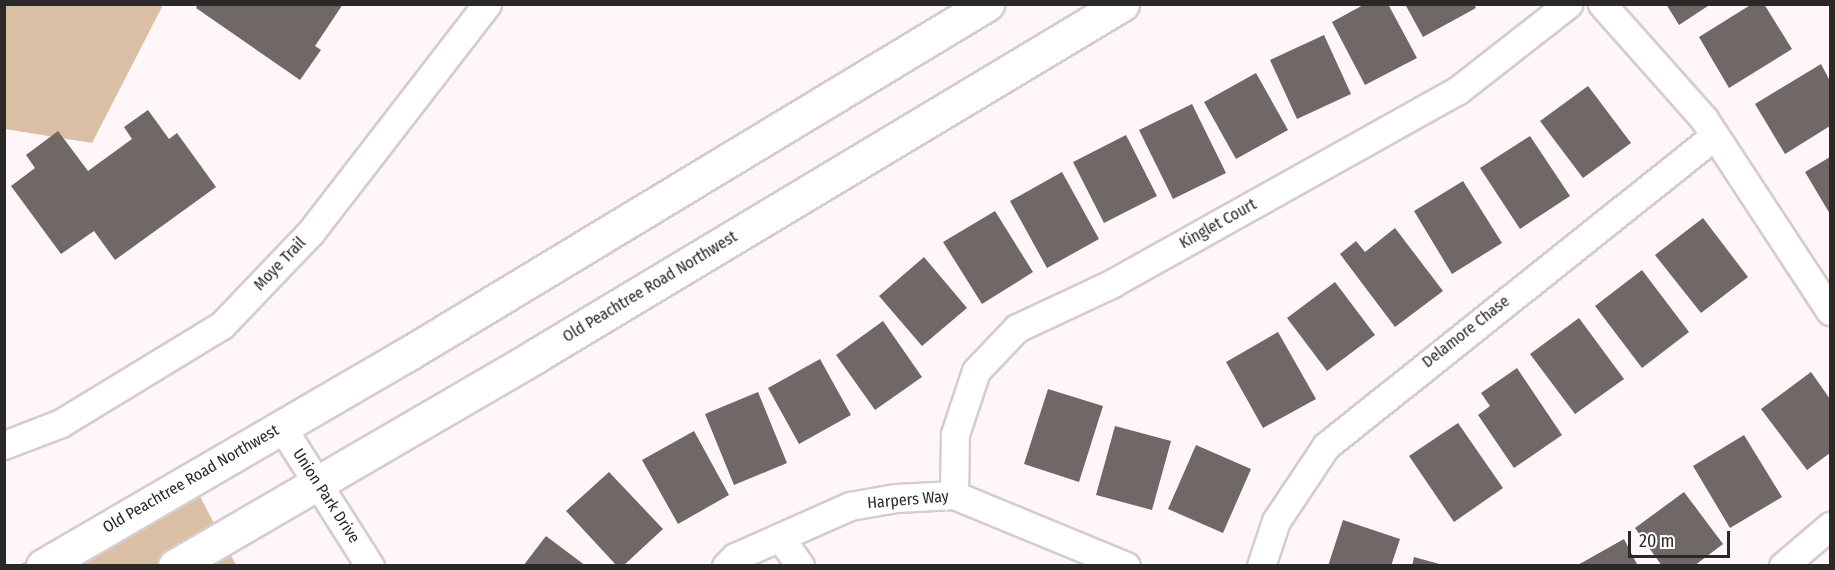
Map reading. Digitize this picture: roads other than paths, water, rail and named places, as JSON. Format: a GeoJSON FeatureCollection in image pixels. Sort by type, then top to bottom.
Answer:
{"type":"FeatureCollection","features":[{"type":"Feature","properties":{"kind":"main road","name":"Old Peachtree Road Northwest"},"geometry":{"type":"LineString","coordinates":[[43,566],[406,355],[987,4]]}},
{"type":"Feature","properties":{"kind":"main road","name":"Old Peachtree Road Northwest"},"geometry":{"type":"LineString","coordinates":[[175,566],[316,481],[537,355],[1122,4]]}},
{"type":"Feature","properties":{"kind":"street","name":"Moye Trail"},"geometry":{"type":"LineString","coordinates":[[4,445],[60,423],[222,325],[310,233],[487,4]]}},
{"type":"Feature","properties":{"kind":"street","name":"Kinglet Court"},"geometry":{"type":"LineString","coordinates":[[954,495],[955,434],[976,371],[1017,328],[1111,284],[1458,90],[1568,4]]}},
{"type":"Feature","properties":{"kind":"street"},"geometry":{"type":"LineString","coordinates":[[1602,4],[1704,119],[1830,311]]}},
{"type":"Feature","properties":{"kind":"street","name":"Delamore Chase"},"geometry":{"type":"LineString","coordinates":[[1262,566],[1276,521],[1326,446],[1715,136]]}},
{"type":"Feature","properties":{"kind":"street","name":"Union Park Drive"},"geometry":{"type":"LineString","coordinates":[[281,426],[370,566]]}},
{"type":"Feature","properties":{"kind":"street","name":"Harpers Way"},"geometry":{"type":"LineString","coordinates":[[726,566],[735,557],[850,506],[896,498],[954,495],[1126,566]]}},
{"type":"Feature","properties":{"kind":"street"},"geometry":{"type":"LineString","coordinates":[[1783,566],[1830,526]]}},
{"type":"Feature","properties":{"kind":"street"},"geometry":{"type":"LineString","coordinates":[[780,537],[800,566]]}}]}
